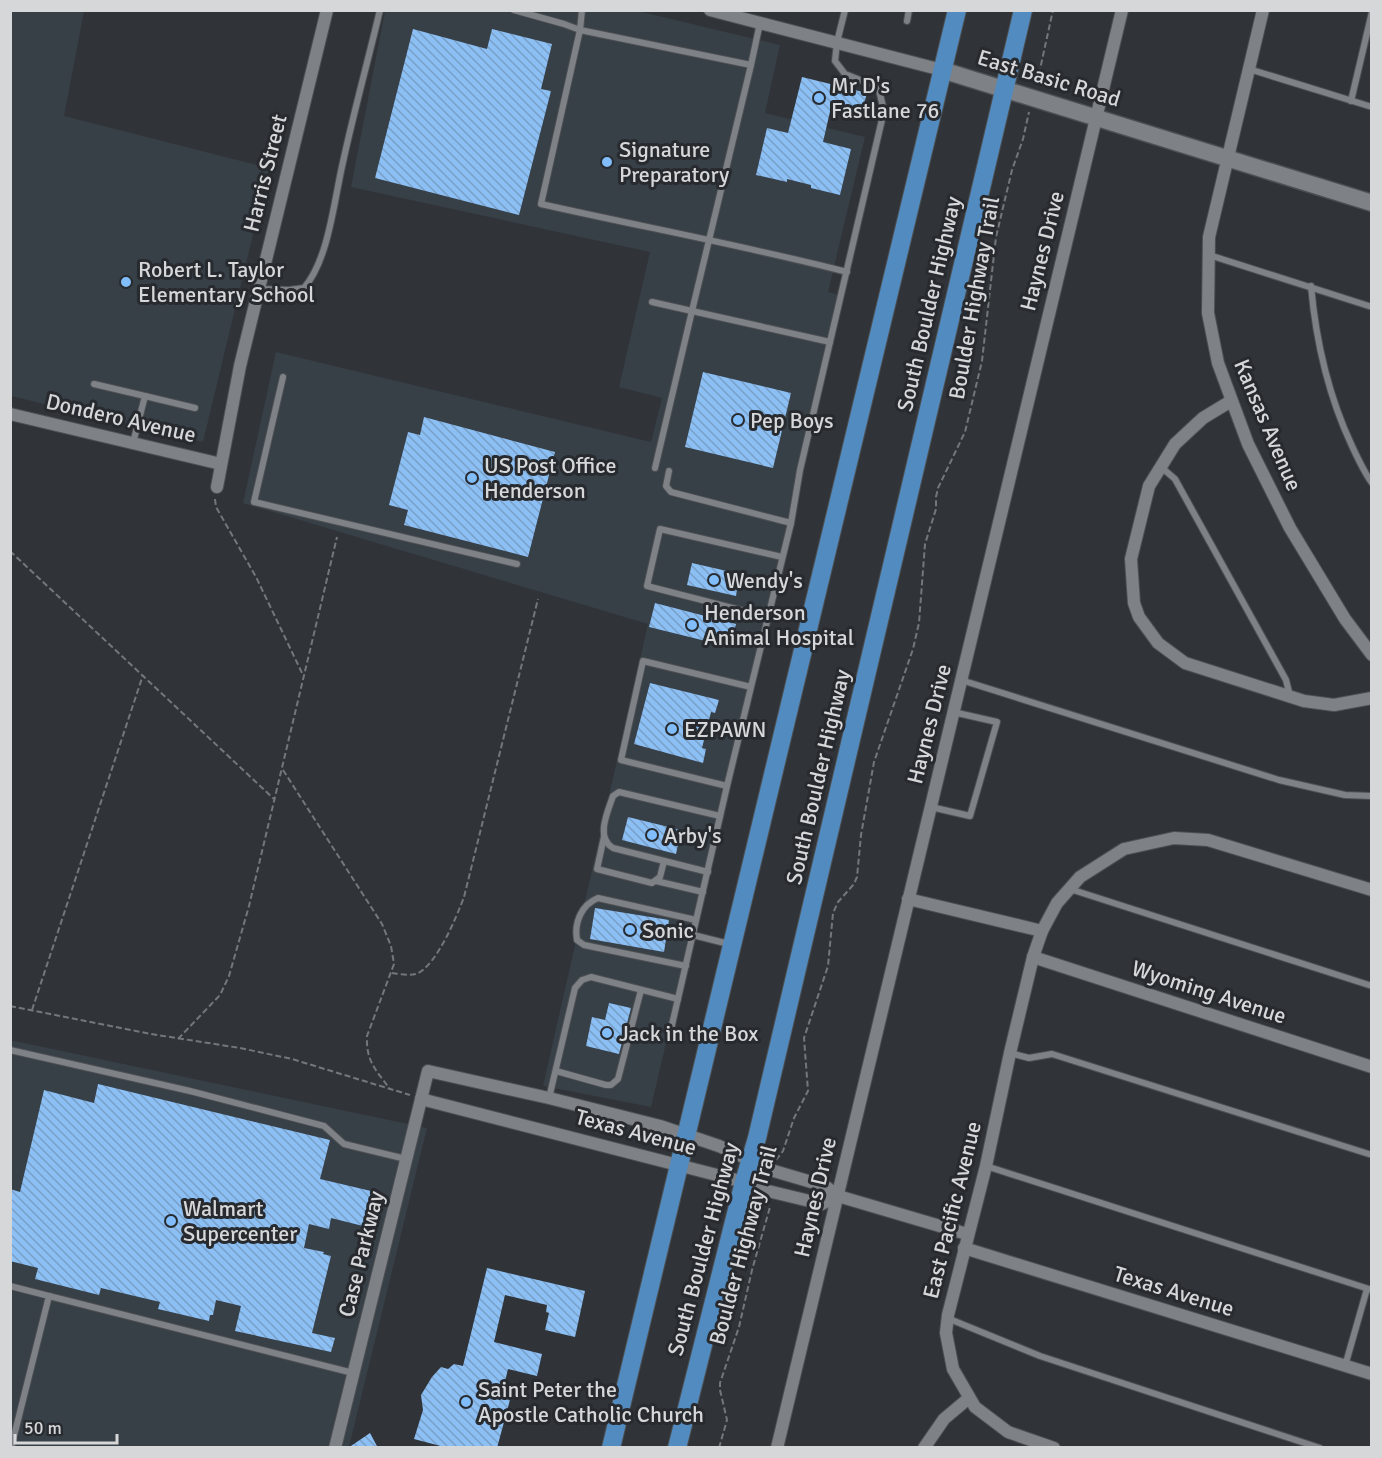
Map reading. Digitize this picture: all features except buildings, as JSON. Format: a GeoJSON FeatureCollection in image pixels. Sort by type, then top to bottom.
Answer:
{"type":"FeatureCollection","features":[{"type":"Feature","properties":{"kind":"main road","name":"South Boulder Highway"},"geometry":{"type":"LineString","coordinates":[[611,1448],[957,10]]}},
{"type":"Feature","properties":{"kind":"main road","name":"South Boulder Highway"},"geometry":{"type":"LineString","coordinates":[[677,1448],[751,1160],[1023,10]]}},
{"type":"Feature","properties":{"kind":"street","name":"Harris Street"},"geometry":{"type":"LineString","coordinates":[[217,487],[240,366],[327,10]]}},
{"type":"Feature","properties":{"kind":"street","name":"East Basic Road"},"geometry":{"type":"LineString","coordinates":[[710,10],[756,18],[1004,88],[1371,202]]}},
{"type":"Feature","properties":{"kind":"street","name":"Haynes Drive"},"geometry":{"type":"LineString","coordinates":[[777,1448],[1122,10]]}},
{"type":"Feature","properties":{"kind":"street","name":"Kansas Avenue"},"geometry":{"type":"LineString","coordinates":[[1263,10],[1209,237],[1208,313],[1218,363],[1248,444],[1290,528],[1345,619],[1371,655]]}},
{"type":"Feature","properties":{"kind":"street"},"geometry":{"type":"LineString","coordinates":[[1231,401],[1203,418],[1175,444],[1149,486],[1131,559],[1134,603],[1139,617],[1158,643],[1185,663],[1304,701],[1334,705],[1371,698]]}},
{"type":"Feature","properties":{"kind":"street","name":"Dondero Avenue"},"geometry":{"type":"LineString","coordinates":[[10,414],[221,464]]}},
{"type":"Feature","properties":{"kind":"street","name":"East Pacific Avenue"},"geometry":{"type":"LineString","coordinates":[[1054,1448],[1028,1443],[1008,1432],[975,1407],[953,1369],[946,1333],[947,1318],[986,1166],[1033,957],[1042,931],[1057,903],[1080,877],[1124,849],[1174,838],[1208,840],[1371,890]]}},
{"type":"Feature","properties":{"kind":"street"},"geometry":{"type":"LineString","coordinates":[[908,899],[1042,931]]}},
{"type":"Feature","properties":{"kind":"street","name":"Wyoming Avenue"},"geometry":{"type":"LineString","coordinates":[[1033,957],[1371,1067]]}},
{"type":"Feature","properties":{"kind":"street","name":"Texas Avenue"},"geometry":{"type":"LineString","coordinates":[[428,1071],[660,1126],[719,1146],[774,1171],[825,1186],[838,1196],[967,1234]]}},
{"type":"Feature","properties":{"kind":"street","name":"Case Parkway"},"geometry":{"type":"LineString","coordinates":[[335,1448],[428,1071]]}},
{"type":"Feature","properties":{"kind":"street","name":"Texas Avenue"},"geometry":{"type":"LineString","coordinates":[[421,1099],[548,1130],[822,1204],[838,1196]]}},
{"type":"Feature","properties":{"kind":"street","name":"Texas Avenue"},"geometry":{"type":"LineString","coordinates":[[964,1248],[1371,1374]]}},
{"type":"Feature","properties":{"kind":"street"},"geometry":{"type":"LineString","coordinates":[[924,1448],[944,1419],[969,1398]]}},
{"type":"Feature","properties":{"kind":"lane"},"geometry":{"type":"LineString","coordinates":[[259,289],[304,288],[314,276],[322,257],[342,162],[380,10]]}},
{"type":"Feature","properties":{"kind":"lane"},"geometry":{"type":"LineString","coordinates":[[514,10],[580,30],[751,65]]}},
{"type":"Feature","properties":{"kind":"lane"},"geometry":{"type":"LineString","coordinates":[[582,10],[580,30],[541,204],[848,272]]}},
{"type":"Feature","properties":{"kind":"lane"},"geometry":{"type":"LineString","coordinates":[[671,1029],[791,523],[830,342],[884,111],[879,90],[845,74],[835,61],[845,10]]}},
{"type":"Feature","properties":{"kind":"lane"},"geometry":{"type":"LineString","coordinates":[[907,21],[909,10]]}},
{"type":"Feature","properties":{"kind":"lane"},"geometry":{"type":"LineString","coordinates":[[1351,101],[1371,12]]}},
{"type":"Feature","properties":{"kind":"lane"},"geometry":{"type":"LineString","coordinates":[[655,468],[707,240],[751,65],[756,18]]}},
{"type":"Feature","properties":{"kind":"lane"},"geometry":{"type":"LineString","coordinates":[[1249,69],[1371,107]]}},
{"type":"Feature","properties":{"kind":"lane"},"geometry":{"type":"LineString","coordinates":[[1209,255],[1371,306]]}},
{"type":"Feature","properties":{"kind":"lane"},"geometry":{"type":"LineString","coordinates":[[1311,286],[1318,348],[1330,392],[1345,432],[1371,483]]}},
{"type":"Feature","properties":{"kind":"lane"},"geometry":{"type":"LineString","coordinates":[[652,302],[830,342]]}},
{"type":"Feature","properties":{"kind":"lane"},"geometry":{"type":"LineString","coordinates":[[283,377],[254,502],[517,564]]}},
{"type":"Feature","properties":{"kind":"lane"},"geometry":{"type":"LineString","coordinates":[[94,384],[195,408]]}},
{"type":"Feature","properties":{"kind":"lane"},"geometry":{"type":"LineString","coordinates":[[133,443],[145,396]]}},
{"type":"Feature","properties":{"kind":"lane"},"geometry":{"type":"LineString","coordinates":[[1161,467],[1175,479],[1286,680],[1290,697]]}},
{"type":"Feature","properties":{"kind":"lane"},"geometry":{"type":"LineString","coordinates":[[669,471],[666,486],[671,492],[791,523]]}},
{"type":"Feature","properties":{"kind":"lane"},"geometry":{"type":"LineString","coordinates":[[768,617],[647,586],[660,529],[782,557]]}},
{"type":"Feature","properties":{"kind":"lane"},"geometry":{"type":"LineString","coordinates":[[727,786],[621,760],[643,661],[751,687]]}},
{"type":"Feature","properties":{"kind":"lane"},"geometry":{"type":"LineString","coordinates":[[961,680],[1279,780],[1345,795],[1371,795]]}},
{"type":"Feature","properties":{"kind":"lane"},"geometry":{"type":"LineString","coordinates":[[930,807],[970,816],[998,722],[953,712]]}},
{"type":"Feature","properties":{"kind":"lane"},"geometry":{"type":"LineString","coordinates":[[664,861],[660,877],[652,884],[597,869],[612,796],[619,792],[720,816]]}},
{"type":"Feature","properties":{"kind":"lane"},"geometry":{"type":"LineString","coordinates":[[604,837],[608,845],[613,848],[708,872]]}},
{"type":"Feature","properties":{"kind":"lane"},"geometry":{"type":"LineString","coordinates":[[656,881],[703,892]]}},
{"type":"Feature","properties":{"kind":"lane"},"geometry":{"type":"LineString","coordinates":[[1070,889],[1371,986]]}},
{"type":"Feature","properties":{"kind":"lane"},"geometry":{"type":"LineString","coordinates":[[686,966],[584,945],[577,940],[576,924],[590,902],[598,898],[696,920]]}},
{"type":"Feature","properties":{"kind":"lane"},"geometry":{"type":"LineString","coordinates":[[693,935],[732,944]]}},
{"type":"Feature","properties":{"kind":"lane"},"geometry":{"type":"LineString","coordinates":[[549,1098],[575,988],[578,984],[591,977],[678,999]]}},
{"type":"Feature","properties":{"kind":"lane"},"geometry":{"type":"LineString","coordinates":[[556,1071],[606,1085],[618,1079],[641,990]]}},
{"type":"Feature","properties":{"kind":"lane"},"geometry":{"type":"LineString","coordinates":[[10,1050],[278,1113],[324,1126],[344,1144],[406,1159]]}},
{"type":"Feature","properties":{"kind":"lane"},"geometry":{"type":"LineString","coordinates":[[1010,1053],[1029,1058],[1052,1054],[1371,1155]]}},
{"type":"Feature","properties":{"kind":"lane"},"geometry":{"type":"LineString","coordinates":[[986,1166],[1369,1290],[1345,1366]]}},
{"type":"Feature","properties":{"kind":"lane"},"geometry":{"type":"LineString","coordinates":[[10,1286],[353,1373]]}},
{"type":"Feature","properties":{"kind":"lane"},"geometry":{"type":"LineString","coordinates":[[11,1448],[14,1419],[49,1296]]}},
{"type":"Feature","properties":{"kind":"lane"},"geometry":{"type":"LineString","coordinates":[[947,1318],[1040,1356],[1320,1448]]}},
{"type":"Feature","properties":{"kind":"path","name":"Boulder Highway Trail"},"geometry":{"type":"LineString","coordinates":[[774,1171],[777,1157],[783,1151],[794,1118],[808,1091],[804,1038],[828,966],[833,913],[838,902],[854,884],[857,877],[861,835],[874,762],[913,649],[919,623],[925,544],[936,509],[938,488],[964,432],[982,361],[996,237],[1012,170],[1023,139],[1053,10]]}},
{"type":"Feature","properties":{"kind":"path"},"geometry":{"type":"LineString","coordinates":[[217,487],[216,507],[256,578],[304,676]]}},
{"type":"Feature","properties":{"kind":"path"},"geometry":{"type":"LineString","coordinates":[[178,1039],[220,995],[229,976],[249,906],[337,537]]}},
{"type":"Feature","properties":{"kind":"path"},"geometry":{"type":"LineString","coordinates":[[10,551],[274,799]]}},
{"type":"Feature","properties":{"kind":"path"},"geometry":{"type":"LineString","coordinates":[[392,973],[414,975],[424,969],[457,917],[464,897],[538,598]]}},
{"type":"Feature","properties":{"kind":"path"},"geometry":{"type":"LineString","coordinates":[[32,1010],[143,675]]}},
{"type":"Feature","properties":{"kind":"path"},"geometry":{"type":"LineString","coordinates":[[282,768],[387,934],[394,956],[392,973],[367,1036],[366,1048],[371,1065],[390,1089]]}},
{"type":"Feature","properties":{"kind":"path"},"geometry":{"type":"LineString","coordinates":[[10,1006],[292,1059],[421,1099]]}},
{"type":"Feature","properties":{"kind":"path","name":"Boulder Highway Trail"},"geometry":{"type":"LineString","coordinates":[[719,1448],[727,1420],[720,1383],[739,1327],[770,1207],[766,1198],[768,1191]]}},
{"type":"Feature","properties":{"kind":"shaded area","name":"Robert L. Taylor Elementary School"},"geometry":{"type":"Polygon","coordinates":[[[11,11],[84,11],[64,116],[269,168],[203,442],[11,396],[11,11]]]}},
{"type":"Feature","properties":{"kind":"shaded area"},"geometry":{"type":"Polygon","coordinates":[[[385,11],[638,11],[780,45],[765,113],[865,137],[828,292],[842,296],[651,1107],[543,1086],[648,624],[243,503],[276,352],[651,442],[662,398],[619,387],[650,252],[351,187],[385,11]]]}},
{"type":"Feature","properties":{"kind":"shaded area"},"geometry":{"type":"Polygon","coordinates":[[[10,1040],[427,1128],[349,1447],[11,1447],[10,1040]]]}},
{"type":"Feature","properties":{"kind":"place","name":"Mr D's Fastlane 76"},"geometry":{"type":"Point","coordinates":[819,98]}},
{"type":"Feature","properties":{"kind":"place","name":"Signature Preparatory"},"geometry":{"type":"Point","coordinates":[607,162]}},
{"type":"Feature","properties":{"kind":"place","name":"Robert L. Taylor Elementary School"},"geometry":{"type":"Point","coordinates":[126,282]}},
{"type":"Feature","properties":{"kind":"place","name":"Pep Boys"},"geometry":{"type":"Point","coordinates":[738,420]}},
{"type":"Feature","properties":{"kind":"place","name":"US Post Office Henderson"},"geometry":{"type":"Point","coordinates":[472,478]}},
{"type":"Feature","properties":{"kind":"place","name":"Wendy's"},"geometry":{"type":"Point","coordinates":[714,580]}},
{"type":"Feature","properties":{"kind":"place","name":"Henderson Animal Hospital"},"geometry":{"type":"Point","coordinates":[692,625]}},
{"type":"Feature","properties":{"kind":"place","name":"EZPAWN"},"geometry":{"type":"Point","coordinates":[672,729]}},
{"type":"Feature","properties":{"kind":"place","name":"Arby's"},"geometry":{"type":"Point","coordinates":[652,835]}},
{"type":"Feature","properties":{"kind":"place","name":"Sonic"},"geometry":{"type":"Point","coordinates":[630,930]}},
{"type":"Feature","properties":{"kind":"place","name":"Jack in the Box"},"geometry":{"type":"Point","coordinates":[607,1033]}},
{"type":"Feature","properties":{"kind":"place","name":"Walmart Supercenter"},"geometry":{"type":"Point","coordinates":[171,1221]}},
{"type":"Feature","properties":{"kind":"place","name":"Saint Peter the Apostle Catholic Church"},"geometry":{"type":"Point","coordinates":[466,1402]}}]}
